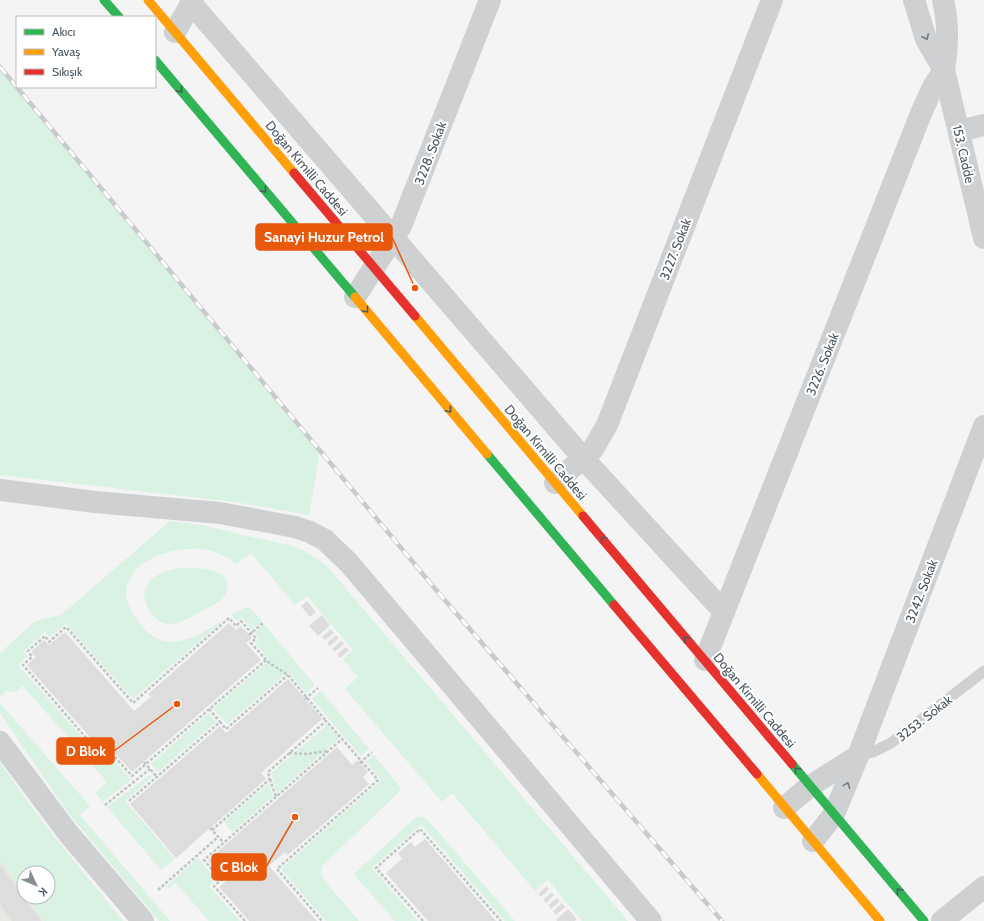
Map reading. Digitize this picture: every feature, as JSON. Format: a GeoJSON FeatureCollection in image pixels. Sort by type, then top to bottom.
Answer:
{"type":"FeatureCollection","features":[{"type":"Feature","properties":{"kind":"main road"},"geometry":{"type":"LineString","coordinates":[[104,0],[118,16]]}},
{"type":"Feature","properties":{"kind":"main road","name":"Doğan Kimilli Caddesi"},"geometry":{"type":"LineString","coordinates":[[148,0],[924,921]]}},
{"type":"Feature","properties":{"kind":"main road"},"geometry":{"type":"LineString","coordinates":[[156,61],[880,921]]}},
{"type":"Feature","properties":{"kind":"street","name":"3228. Sokak"},"geometry":{"type":"LineString","coordinates":[[355,297],[394,238],[408,208],[490,0]]}},
{"type":"Feature","properties":{"kind":"street","name":"3227. Sokak"},"geometry":{"type":"LineString","coordinates":[[555,483],[593,449],[607,425],[772,0]]}},
{"type":"Feature","properties":{"kind":"street","name":"153. Cadde"},"geometry":{"type":"LineString","coordinates":[[914,0],[926,39],[944,70],[984,238]]}},
{"type":"Feature","properties":{"kind":"street","name":"153. Cadde"},"geometry":{"type":"LineString","coordinates":[[943,0],[948,24],[948,44],[944,70]]}},
{"type":"Feature","properties":{"kind":"street"},"geometry":{"type":"LineString","coordinates":[[175,32],[192,2],[584,458],[724,612]]}},
{"type":"Feature","properties":{"kind":"street","name":"3226. Sokak"},"geometry":{"type":"LineString","coordinates":[[705,660],[922,111],[933,87],[944,70]]}},
{"type":"Feature","properties":{"kind":"street"},"geometry":{"type":"LineString","coordinates":[[958,131],[984,125]]}},
{"type":"Feature","properties":{"kind":"street","name":"3242. Sokak"},"geometry":{"type":"LineString","coordinates":[[813,841],[834,814],[858,756],[984,426]]}},
{"type":"Feature","properties":{"kind":"street"},"geometry":{"type":"LineString","coordinates":[[0,490],[95,502],[220,513],[295,527],[310,532],[325,540],[349,563],[651,921]]}},
{"type":"Feature","properties":{"kind":"street"},"geometry":{"type":"LineString","coordinates":[[0,742],[68,834],[143,921]]}},
{"type":"Feature","properties":{"kind":"street"},"geometry":{"type":"LineString","coordinates":[[784,808],[810,786],[858,756]]}},
{"type":"Feature","properties":{"kind":"street"},"geometry":{"type":"LineString","coordinates":[[942,921],[984,887]]}},
{"type":"Feature","properties":{"kind":"lane","name":"3253. Sokak"},"geometry":{"type":"LineString","coordinates":[[858,756],[873,752],[891,743],[984,671]]}},
{"type":"Feature","properties":{"kind":"path"},"geometry":{"type":"LineString","coordinates":[[266,660],[145,763],[132,776],[114,756],[107,762],[23,665],[32,656],[28,651],[38,644],[45,636],[49,642],[66,627],[133,703],[229,618],[236,626],[241,621],[256,638],[251,643],[266,660],[288,675],[306,699],[378,780],[277,870],[322,921]]}},
{"type":"Feature","properties":{"kind":"path"},"geometry":{"type":"LineString","coordinates":[[251,634],[263,623]]}},
{"type":"Feature","properties":{"kind":"path"},"geometry":{"type":"LineString","coordinates":[[209,709],[227,730],[288,675]]}},
{"type":"Feature","properties":{"kind":"path"},"geometry":{"type":"LineString","coordinates":[[306,699],[318,688]]}},
{"type":"Feature","properties":{"kind":"path"},"geometry":{"type":"LineString","coordinates":[[276,797],[267,770],[326,721]]}},
{"type":"Feature","properties":{"kind":"path"},"geometry":{"type":"LineString","coordinates":[[129,801],[220,722]]}},
{"type":"Feature","properties":{"kind":"path"},"geometry":{"type":"LineString","coordinates":[[245,921],[214,886],[221,880],[204,860],[219,849],[342,739]]}},
{"type":"Feature","properties":{"kind":"path"},"geometry":{"type":"LineString","coordinates":[[289,753],[307,754],[328,751]]}},
{"type":"Feature","properties":{"kind":"path"},"geometry":{"type":"LineString","coordinates":[[361,762],[372,752]]}},
{"type":"Feature","properties":{"kind":"path"},"geometry":{"type":"LineString","coordinates":[[145,763],[157,776]]}},
{"type":"Feature","properties":{"kind":"path"},"geometry":{"type":"LineString","coordinates":[[105,805],[150,769]]}},
{"type":"Feature","properties":{"kind":"path"},"geometry":{"type":"LineString","coordinates":[[224,843],[211,829],[270,779]]}},
{"type":"Feature","properties":{"kind":"path"},"geometry":{"type":"LineString","coordinates":[[423,921],[376,868],[403,846],[420,829],[501,921]]}},
{"type":"Feature","properties":{"kind":"path"},"geometry":{"type":"LineString","coordinates":[[158,890],[218,837]]}},
{"type":"Feature","properties":{"kind":"shaded area"},"geometry":{"type":"Polygon","coordinates":[[[0,860],[16,882],[16,905],[33,905],[44,921],[0,921],[0,860]]]}},
{"type":"Feature","properties":{"kind":"green space"},"geometry":{"type":"Polygon","coordinates":[[[0,67],[320,451],[309,515],[235,502],[0,475],[0,67]]]}},
{"type":"Feature","properties":{"kind":"green space"},"geometry":{"type":"Polygon","coordinates":[[[170,521],[201,525],[292,546],[303,550],[326,565],[628,921],[582,921],[548,880],[535,891],[452,793],[442,802],[345,689],[358,677],[343,659],[353,650],[307,596],[295,605],[251,553],[237,564],[226,557],[211,551],[185,549],[160,555],[139,567],[127,586],[127,598],[129,606],[135,617],[145,630],[156,638],[167,641],[178,641],[190,638],[202,633],[226,618],[133,699],[66,624],[50,637],[45,632],[24,651],[28,656],[18,665],[107,765],[114,760],[131,780],[103,802],[95,793],[107,782],[23,686],[16,692],[6,691],[0,697],[0,653],[35,621],[61,615],[170,521]]]}},
{"type":"Feature","properties":{"kind":"green space"},"geometry":{"type":"Polygon","coordinates":[[[181,568],[195,568],[218,572],[226,581],[226,593],[219,602],[188,619],[174,624],[163,623],[153,615],[149,609],[144,597],[145,590],[150,581],[158,575],[167,571],[181,568]]]}},
{"type":"Feature","properties":{"kind":"green space"},"geometry":{"type":"Polygon","coordinates":[[[246,607],[250,608],[262,621],[252,630],[242,617],[237,621],[231,615],[246,607]]]}},
{"type":"Feature","properties":{"kind":"green space"},"geometry":{"type":"Polygon","coordinates":[[[264,624],[315,685],[306,693],[288,672],[227,724],[213,709],[269,660],[255,643],[259,638],[255,633],[264,624]]]}},
{"type":"Feature","properties":{"kind":"green space"},"geometry":{"type":"Polygon","coordinates":[[[321,691],[369,749],[361,756],[312,699],[321,691]]]}},
{"type":"Feature","properties":{"kind":"green space"},"geometry":{"type":"Polygon","coordinates":[[[0,703],[90,806],[80,815],[170,921],[159,921],[69,814],[0,713],[0,703]]]}},
{"type":"Feature","properties":{"kind":"green space"},"geometry":{"type":"Polygon","coordinates":[[[208,713],[216,722],[158,772],[151,764],[208,713]]]}},
{"type":"Feature","properties":{"kind":"green space"},"geometry":{"type":"Polygon","coordinates":[[[327,725],[339,738],[277,793],[271,773],[327,725]]]}},
{"type":"Feature","properties":{"kind":"green space"},"geometry":{"type":"Polygon","coordinates":[[[374,755],[400,787],[400,791],[322,866],[321,874],[324,880],[359,921],[326,921],[281,869],[381,780],[366,762],[374,755]]]}},
{"type":"Feature","properties":{"kind":"green space"},"geometry":{"type":"Polygon","coordinates":[[[0,762],[44,823],[123,921],[44,921],[33,905],[56,905],[56,865],[16,865],[16,882],[0,860],[0,762]]]}},
{"type":"Feature","properties":{"kind":"green space"},"geometry":{"type":"Polygon","coordinates":[[[150,775],[152,777],[125,801],[175,859],[161,870],[107,807],[150,775]]]}},
{"type":"Feature","properties":{"kind":"green space"},"geometry":{"type":"Polygon","coordinates":[[[269,783],[273,796],[232,832],[224,822],[269,783]]]}},
{"type":"Feature","properties":{"kind":"green space"},"geometry":{"type":"Polygon","coordinates":[[[421,816],[428,820],[515,921],[505,921],[421,825],[372,868],[418,921],[395,921],[356,877],[355,873],[415,818],[421,816]]]}},
{"type":"Feature","properties":{"kind":"green space"},"geometry":{"type":"Polygon","coordinates":[[[198,858],[216,880],[209,886],[240,921],[209,921],[176,883],[169,888],[167,886],[198,858]]]}},
{"type":"Feature","properties":{"kind":"building"},"geometry":{"type":"Polygon","coordinates":[[[307,601],[316,612],[310,617],[301,606],[307,601]]]}},
{"type":"Feature","properties":{"kind":"building"},"geometry":{"type":"Polygon","coordinates":[[[322,615],[330,625],[318,636],[309,626],[322,615]]]}},
{"type":"Feature","properties":{"kind":"building"},"geometry":{"type":"Polygon","coordinates":[[[229,623],[236,630],[241,626],[252,638],[246,643],[261,660],[132,772],[114,752],[108,758],[27,665],[36,657],[31,652],[44,640],[49,645],[65,632],[134,711],[151,697],[148,694],[229,623]]]}},
{"type":"Feature","properties":{"kind":"building"},"geometry":{"type":"Polygon","coordinates":[[[331,629],[334,633],[325,640],[322,637],[331,629]]]}},
{"type":"Feature","properties":{"kind":"building"},"geometry":{"type":"Polygon","coordinates":[[[336,635],[339,638],[330,646],[327,643],[336,635]]]}},
{"type":"Feature","properties":{"kind":"building"},"geometry":{"type":"Polygon","coordinates":[[[341,641],[344,644],[335,652],[332,649],[341,641]]]}},
{"type":"Feature","properties":{"kind":"building"},"geometry":{"type":"Polygon","coordinates":[[[346,647],[349,650],[340,658],[337,654],[346,647]]]}},
{"type":"Feature","properties":{"kind":"building"},"geometry":{"type":"Polygon","coordinates":[[[288,679],[322,719],[261,773],[266,779],[176,858],[130,804],[220,726],[226,733],[288,679]]]}},
{"type":"Feature","properties":{"kind":"building"},"geometry":{"type":"Polygon","coordinates":[[[337,747],[352,765],[358,760],[368,772],[363,777],[369,784],[288,855],[285,852],[269,866],[317,921],[249,921],[219,887],[226,881],[208,860],[337,747]]]}},
{"type":"Feature","properties":{"kind":"building"},"geometry":{"type":"Polygon","coordinates":[[[425,839],[496,921],[428,921],[386,873],[402,859],[398,853],[411,842],[415,847],[425,839]]]}},
{"type":"Feature","properties":{"kind":"building"},"geometry":{"type":"Polygon","coordinates":[[[0,865],[16,887],[16,905],[29,905],[41,921],[12,921],[0,904],[0,865]]]}},
{"type":"Feature","properties":{"kind":"building"},"geometry":{"type":"Polygon","coordinates":[[[547,886],[549,889],[541,897],[538,894],[547,886]]]}},
{"type":"Feature","properties":{"kind":"building"},"geometry":{"type":"Polygon","coordinates":[[[552,892],[554,895],[546,903],[543,900],[552,892]]]}},
{"type":"Feature","properties":{"kind":"building"},"geometry":{"type":"Polygon","coordinates":[[[557,898],[560,901],[551,909],[548,905],[557,898]]]}},
{"type":"Feature","properties":{"kind":"building"},"geometry":{"type":"Polygon","coordinates":[[[562,903],[565,907],[556,915],[553,911],[562,903]]]}},
{"type":"Feature","properties":{"kind":"building"},"geometry":{"type":"Polygon","coordinates":[[[568,909],[577,919],[575,921],[556,920],[568,909]]]}},
{"type":"Feature","properties":{"kind":"railway"},"geometry":{"type":"LineString","coordinates":[[0,67],[16,86]]}},
{"type":"Feature","properties":{"kind":"railway"},"geometry":{"type":"LineString","coordinates":[[18,88],[437,591],[722,921]]}},
{"type":"Feature","properties":{"kind":"traffic: fast"},"geometry":{"type":"LineString","coordinates":[[104,0],[118,16]]}},
{"type":"Feature","properties":{"kind":"traffic: fast"},"geometry":{"type":"LineString","coordinates":[[156,61],[355,297]]}},
{"type":"Feature","properties":{"kind":"traffic: fast"},"geometry":{"type":"LineString","coordinates":[[487,454],[614,605]]}},
{"type":"Feature","properties":{"kind":"traffic: fast"},"geometry":{"type":"LineString","coordinates":[[792,764],[924,921]]}},
{"type":"Feature","properties":{"kind":"traffic: slow"},"geometry":{"type":"LineString","coordinates":[[148,0],[294,173]]}},
{"type":"Feature","properties":{"kind":"traffic: slow"},"geometry":{"type":"LineString","coordinates":[[355,297],[487,454]]}},
{"type":"Feature","properties":{"kind":"traffic: slow"},"geometry":{"type":"LineString","coordinates":[[415,316],[583,516]]}},
{"type":"Feature","properties":{"kind":"traffic: slow"},"geometry":{"type":"LineString","coordinates":[[757,774],[880,921]]}},
{"type":"Feature","properties":{"kind":"traffic: jam"},"geometry":{"type":"LineString","coordinates":[[294,173],[415,316]]}},
{"type":"Feature","properties":{"kind":"traffic: jam"},"geometry":{"type":"LineString","coordinates":[[583,516],[792,764]]}},
{"type":"Feature","properties":{"kind":"traffic: jam"},"geometry":{"type":"LineString","coordinates":[[614,605],[757,774]]}},
{"type":"Feature","properties":{"kind":"place","name":"Sanayi Huzur Petrol"},"geometry":{"type":"Point","coordinates":[415,288]}},
{"type":"Feature","properties":{"kind":"place","name":"D Blok"},"geometry":{"type":"Point","coordinates":[177,704]}},
{"type":"Feature","properties":{"kind":"place","name":"C Blok"},"geometry":{"type":"Point","coordinates":[295,817]}}]}
